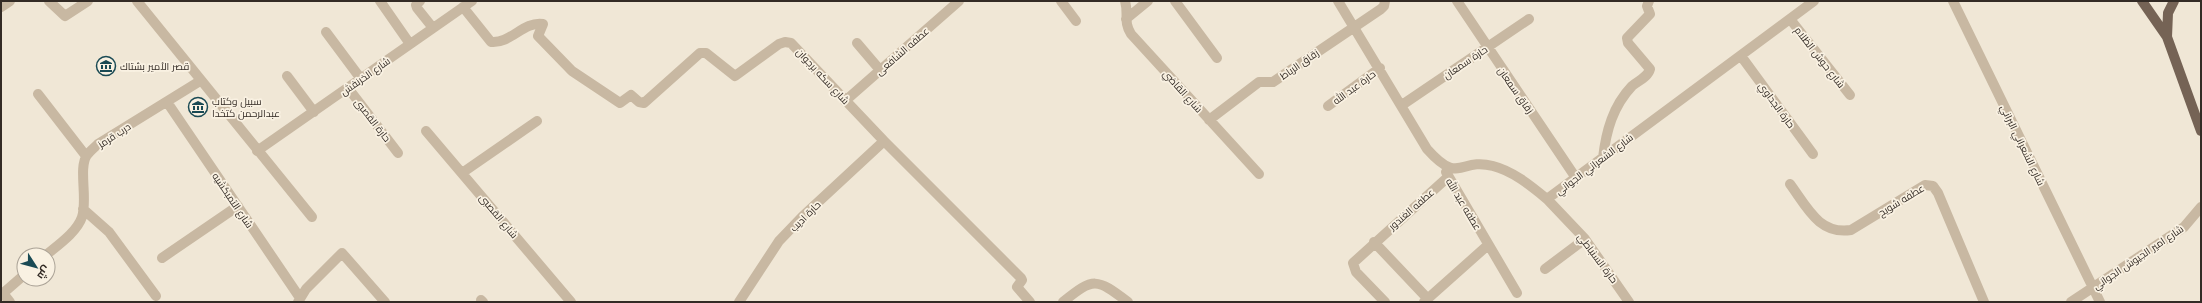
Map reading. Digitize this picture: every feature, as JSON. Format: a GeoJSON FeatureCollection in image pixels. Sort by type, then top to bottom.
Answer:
{"type":"FeatureCollection","features":[{"type":"Feature","properties":{"kind":"main road"},"geometry":{"type":"LineString","coordinates":[[2142,1],[2167,37],[2201,131]]}},
{"type":"Feature","properties":{"kind":"main road"},"geometry":{"type":"LineString","coordinates":[[2167,37],[2168,13],[2174,1]]}},
{"type":"Feature","properties":{"kind":"street"},"geometry":{"type":"LineString","coordinates":[[1,7],[10,1]]}},
{"type":"Feature","properties":{"kind":"street"},"geometry":{"type":"LineString","coordinates":[[49,1],[65,16],[88,1]]}},
{"type":"Feature","properties":{"kind":"street"},"geometry":{"type":"LineString","coordinates":[[137,1],[200,81],[312,217]]}},
{"type":"Feature","properties":{"kind":"street"},"geometry":{"type":"LineString","coordinates":[[380,1],[410,44]]}},
{"type":"Feature","properties":{"kind":"street"},"geometry":{"type":"LineString","coordinates":[[420,1],[416,5],[417,8],[433,28]]}},
{"type":"Feature","properties":{"kind":"street","name":"شارع الخرنفش"},"geometry":{"type":"LineString","coordinates":[[257,151],[472,1]]}},
{"type":"Feature","properties":{"kind":"street","name":"عطفه الشافعى"},"geometry":{"type":"LineString","coordinates":[[845,100],[959,1]]}},
{"type":"Feature","properties":{"kind":"street"},"geometry":{"type":"LineString","coordinates":[[1061,1],[1076,21]]}},
{"type":"Feature","properties":{"kind":"street","name":"شارع القاضي"},"geometry":{"type":"LineString","coordinates":[[1125,1],[1127,12],[1126,25],[1131,34],[1259,174]]}},
{"type":"Feature","properties":{"kind":"street"},"geometry":{"type":"LineString","coordinates":[[1126,19],[1148,1]]}},
{"type":"Feature","properties":{"kind":"street"},"geometry":{"type":"LineString","coordinates":[[1175,1],[1217,58]]}},
{"type":"Feature","properties":{"kind":"street"},"geometry":{"type":"LineString","coordinates":[[1338,1],[1428,149],[1440,164]]}},
{"type":"Feature","properties":{"kind":"street","name":"زقاق الرباط"},"geometry":{"type":"LineString","coordinates":[[1209,120],[1259,82],[1273,82],[1381,9],[1385,1]]}},
{"type":"Feature","properties":{"kind":"street","name":"زقاق سمعان"},"geometry":{"type":"LineString","coordinates":[[1457,1],[1487,48],[1576,178]]}},
{"type":"Feature","properties":{"kind":"street"},"geometry":{"type":"LineString","coordinates":[[1603,158],[1605,138],[1610,119],[1632,86],[1648,74],[1650,69],[1628,43],[1627,38],[1650,14],[1647,6],[1648,1]]}},
{"type":"Feature","properties":{"kind":"street","name":"شارع الشعراني الجواني"},"geometry":{"type":"LineString","coordinates":[[1440,164],[1456,169],[1480,164],[1503,169],[1547,199],[1814,1]]}},
{"type":"Feature","properties":{"kind":"street","name":"شارع الشعراني البراني"},"geometry":{"type":"LineString","coordinates":[[1953,1],[2092,289],[2100,302]]}},
{"type":"Feature","properties":{"kind":"street","name":"شارع سكه برجوان"},"geometry":{"type":"LineString","coordinates":[[463,7],[491,42],[501,41],[531,24],[543,24],[538,36],[572,71],[620,103],[631,95],[639,102],[644,103],[700,53],[706,53],[735,76],[779,44],[785,42],[795,46],[884,141],[1021,278],[1022,280],[1017,287],[1030,302]]}},
{"type":"Feature","properties":{"kind":"street","name":"حارة سمعان"},"geometry":{"type":"LineString","coordinates":[[1402,105],[1529,19]]}},
{"type":"Feature","properties":{"kind":"street","name":"شارع حوش الظلام"},"geometry":{"type":"LineString","coordinates":[[1790,19],[1850,95]]}},
{"type":"Feature","properties":{"kind":"street"},"geometry":{"type":"LineString","coordinates":[[326,32],[361,79]]}},
{"type":"Feature","properties":{"kind":"street"},"geometry":{"type":"LineString","coordinates":[[857,42],[880,70]]}},
{"type":"Feature","properties":{"kind":"street","name":"حارة الجداوي"},"geometry":{"type":"LineString","coordinates":[[1741,56],[1813,154]]}},
{"type":"Feature","properties":{"kind":"street","name":"حارة عبد الله"},"geometry":{"type":"LineString","coordinates":[[1328,106],[1380,68]]}},
{"type":"Feature","properties":{"kind":"street"},"geometry":{"type":"LineString","coordinates":[[287,76],[314,112]]}},
{"type":"Feature","properties":{"kind":"street","name":"درب قرمز"},"geometry":{"type":"LineString","coordinates":[[86,156],[98,144],[200,81]]}},
{"type":"Feature","properties":{"kind":"street","name":"حارة القصبى"},"geometry":{"type":"LineString","coordinates":[[348,88],[398,153]]}},
{"type":"Feature","properties":{"kind":"street"},"geometry":{"type":"LineString","coordinates":[[38,94],[86,156],[84,166],[85,201],[82,218],[70,234],[55,247]]}},
{"type":"Feature","properties":{"kind":"street","name":"شارع التمبكشيه"},"geometry":{"type":"LineString","coordinates":[[167,102],[238,206],[299,300],[342,253],[385,302]]}},
{"type":"Feature","properties":{"kind":"street"},"geometry":{"type":"LineString","coordinates":[[462,173],[537,122]]}},
{"type":"Feature","properties":{"kind":"street","name":"شارع القصبى"},"geometry":{"type":"LineString","coordinates":[[426,131],[571,302]]}},
{"type":"Feature","properties":{"kind":"street","name":"حارة اديب"},"geometry":{"type":"LineString","coordinates":[[739,302],[780,241],[802,217],[884,141]]}},
{"type":"Feature","properties":{"kind":"street","name":"عطفه عبد الله"},"geometry":{"type":"LineString","coordinates":[[1440,164],[1517,293]]}},
{"type":"Feature","properties":{"kind":"street","name":"عطفه الغندور"},"geometry":{"type":"LineString","coordinates":[[1385,302],[1356,272],[1352,263],[1448,177]]}},
{"type":"Feature","properties":{"kind":"street","name":"عطفه شويح"},"geometry":{"type":"LineString","coordinates":[[1790,184],[1819,221],[1828,229],[1839,232],[1851,230],[1925,185],[1933,186],[1938,193],[1984,302]]}},
{"type":"Feature","properties":{"kind":"street","name":"حارة السنباطي"},"geometry":{"type":"LineString","coordinates":[[1547,199],[1585,239],[1629,302]]}},
{"type":"Feature","properties":{"kind":"street"},"geometry":{"type":"LineString","coordinates":[[162,258],[238,206]]}},
{"type":"Feature","properties":{"kind":"street","name":"شارع امير الجيوش الجواني"},"geometry":{"type":"LineString","coordinates":[[2071,302],[2184,227],[2201,207]]}},
{"type":"Feature","properties":{"kind":"street"},"geometry":{"type":"LineString","coordinates":[[83,210],[102,223],[156,296]]}},
{"type":"Feature","properties":{"kind":"street"},"geometry":{"type":"LineString","coordinates":[[1545,269],[1585,239]]}},
{"type":"Feature","properties":{"kind":"street"},"geometry":{"type":"LineString","coordinates":[[1374,242],[1426,300],[1488,245]]}},
{"type":"Feature","properties":{"kind":"street"},"geometry":{"type":"LineString","coordinates":[[10,302],[2,294],[16,281]]}},
{"type":"Feature","properties":{"kind":"street"},"geometry":{"type":"LineString","coordinates":[[1062,302],[1087,283],[1097,283],[1105,286],[1128,302]]}},
{"type":"Feature","properties":{"kind":"place","name":"قصر الأمير بشتاك"},"geometry":{"type":"Point","coordinates":[106,66]}},
{"type":"Feature","properties":{"kind":"place","name":"سبيل وكتاب عبدالرحمن كتخدا"},"geometry":{"type":"Point","coordinates":[198,107]}}]}
